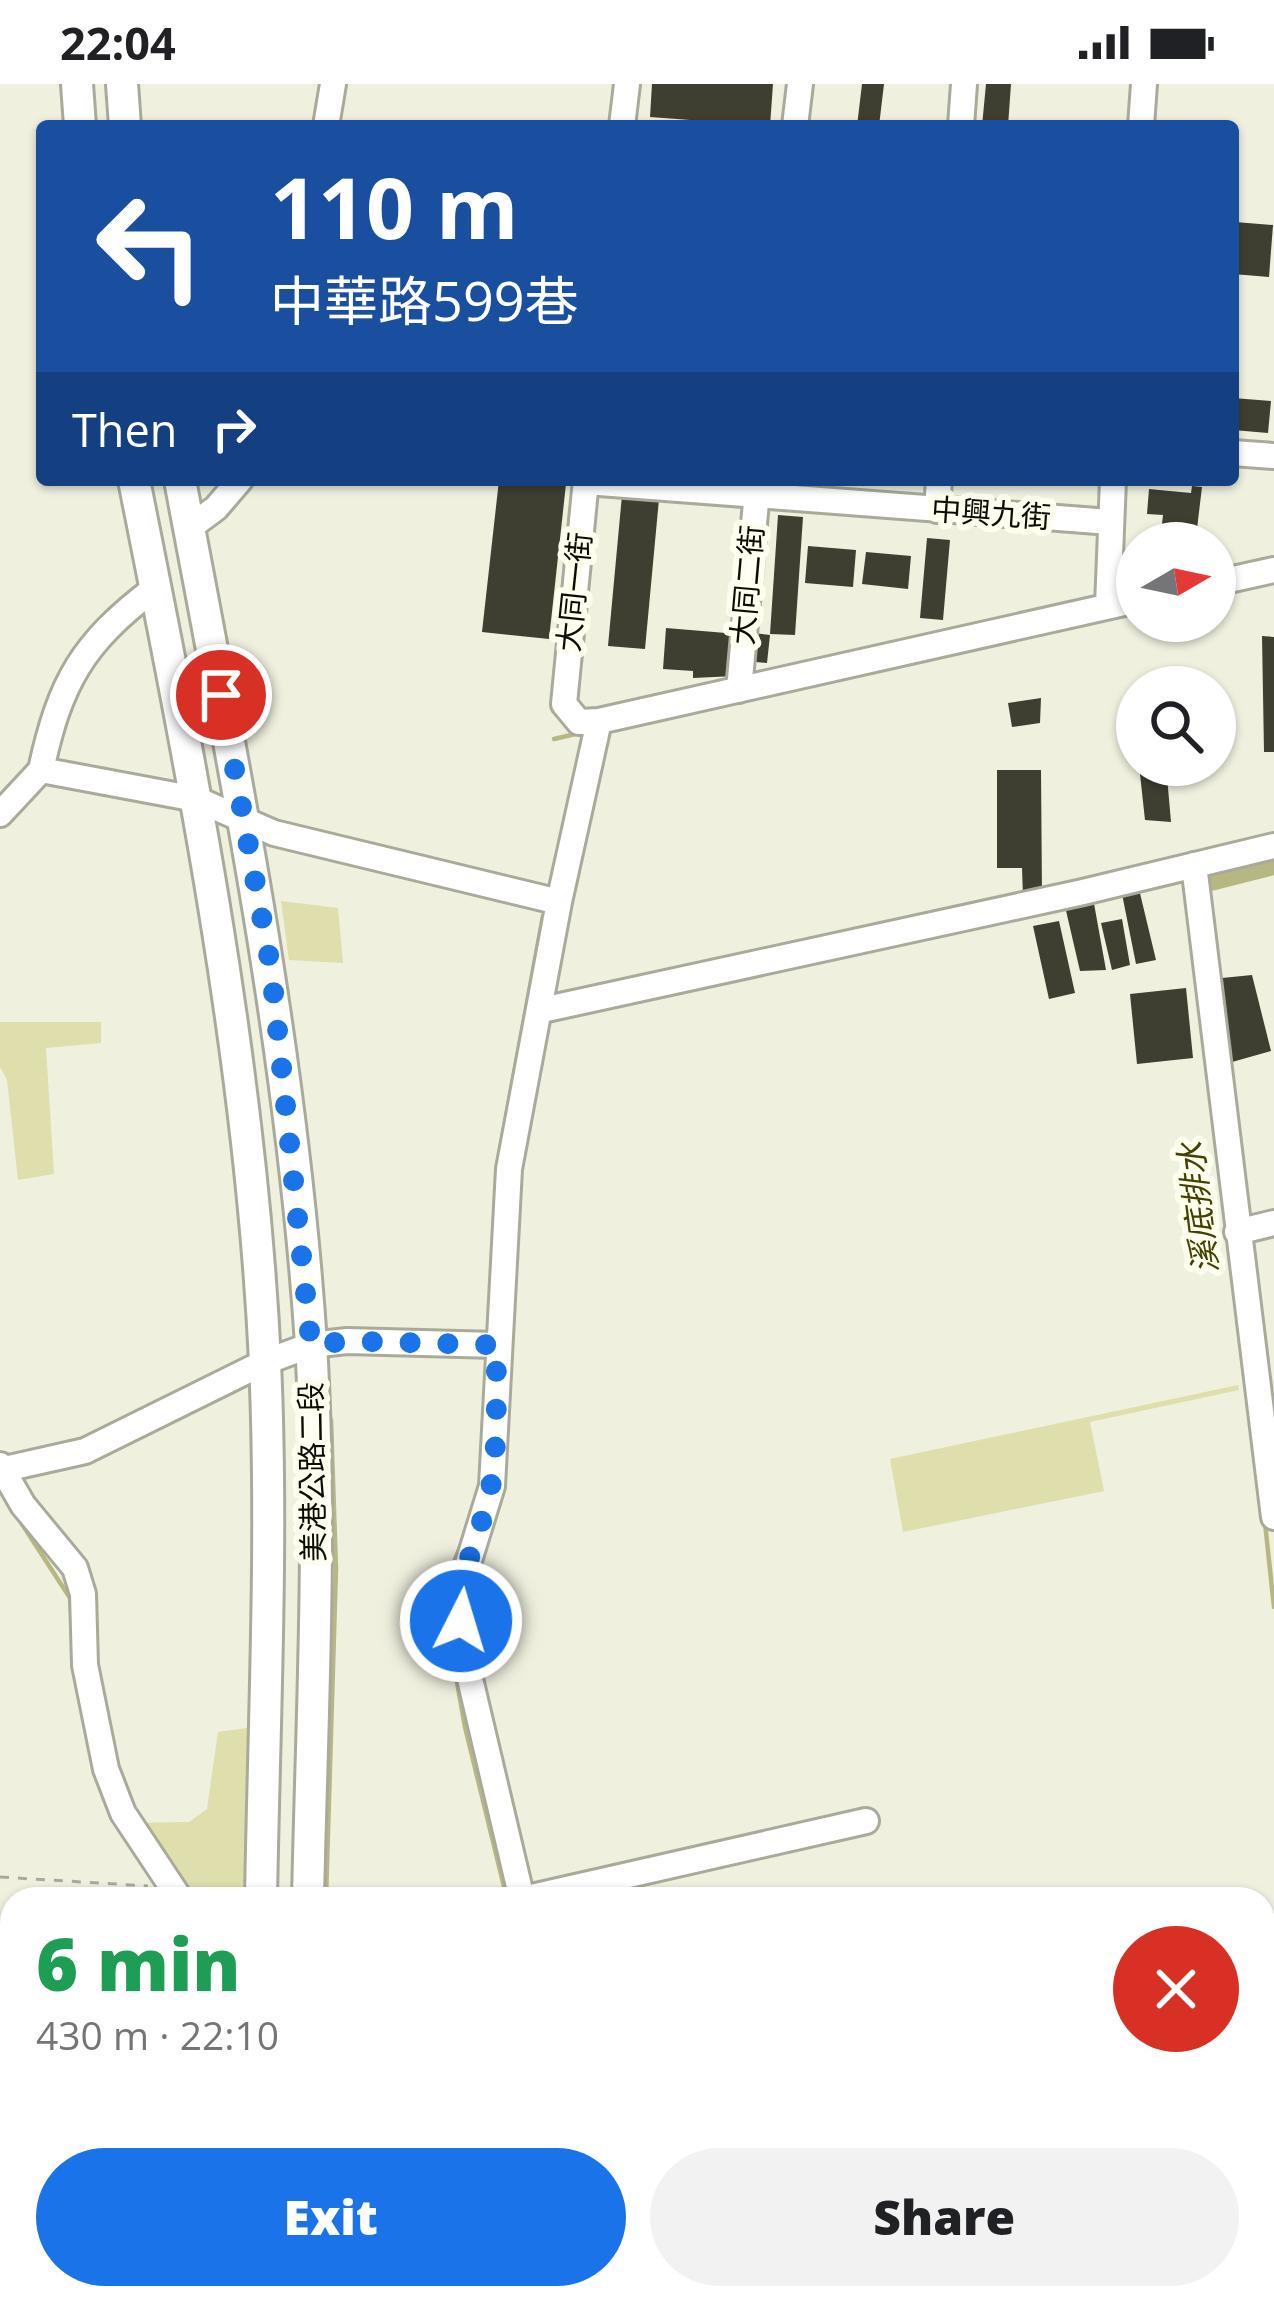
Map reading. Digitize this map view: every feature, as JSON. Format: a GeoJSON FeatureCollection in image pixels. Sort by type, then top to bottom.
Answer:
{"type":"FeatureCollection","features":[{"type":"Feature","properties":{"kind":"main road"},"geometry":{"type":"LineString","coordinates":[[77,84],[80,120]]}},
{"type":"Feature","properties":{"kind":"main road"},"geometry":{"type":"LineString","coordinates":[[122,84],[124,120]]}},
{"type":"Feature","properties":{"kind":"main road","name":"美港公路二段"},"geometry":{"type":"LineString","coordinates":[[135,486],[196,799],[239,1080],[265,1362],[262,1887]]}},
{"type":"Feature","properties":{"kind":"main road","name":"美港公路二段"},"geometry":{"type":"LineString","coordinates":[[181,486],[271,968],[311,1345],[316,1540],[308,1887]]}},
{"type":"Feature","properties":{"kind":"street"},"geometry":{"type":"LineString","coordinates":[[327,120],[333,84]]}},
{"type":"Feature","properties":{"kind":"street"},"geometry":{"type":"LineString","coordinates":[[623,120],[626,84]]}},
{"type":"Feature","properties":{"kind":"street"},"geometry":{"type":"LineString","coordinates":[[796,120],[800,84]]}},
{"type":"Feature","properties":{"kind":"street"},"geometry":{"type":"LineString","coordinates":[[962,120],[964,84]]}},
{"type":"Feature","properties":{"kind":"street"},"geometry":{"type":"LineString","coordinates":[[1141,120],[1144,84]]}},
{"type":"Feature","properties":{"kind":"street"},"geometry":{"type":"LineString","coordinates":[[1239,453],[1274,456]]}},
{"type":"Feature","properties":{"kind":"street"},"geometry":{"type":"LineString","coordinates":[[189,528],[235,486]]}},
{"type":"Feature","properties":{"kind":"street","name":"大同一街"},"geometry":{"type":"LineString","coordinates":[[586,486],[564,704],[579,722],[599,721]]}},
{"type":"Feature","properties":{"kind":"street"},"geometry":{"type":"LineString","coordinates":[[937,510],[939,486]]}},
{"type":"Feature","properties":{"kind":"street"},"geometry":{"type":"LineString","coordinates":[[1108,606],[1113,486]]}},
{"type":"Feature","properties":{"kind":"street","name":"中興九街"},"geometry":{"type":"LineString","coordinates":[[757,487],[937,510],[1110,522]]}},
{"type":"Feature","properties":{"kind":"street","name":"大同二街"},"geometry":{"type":"LineString","coordinates":[[739,690],[757,487]]}},
{"type":"Feature","properties":{"kind":"street"},"geometry":{"type":"LineString","coordinates":[[1236,578],[1274,570]]}},
{"type":"Feature","properties":{"kind":"street"},"geometry":{"type":"LineString","coordinates":[[0,814],[41,770],[53,713],[76,667],[120,615],[155,588]]}},
{"type":"Feature","properties":{"kind":"street"},"geometry":{"type":"LineString","coordinates":[[520,1887],[463,1649],[459,1593],[491,1486],[489,1345],[509,1169],[599,721],[1116,604]]}},
{"type":"Feature","properties":{"kind":"street"},"geometry":{"type":"LineString","coordinates":[[41,770],[196,799],[274,833],[559,902]]}},
{"type":"Feature","properties":{"kind":"street"},"geometry":{"type":"LineString","coordinates":[[542,1010],[1274,846]]}},
{"type":"Feature","properties":{"kind":"street"},"geometry":{"type":"LineString","coordinates":[[1194,865],[1237,1232],[1267,1387],[1274,1516]]}},
{"type":"Feature","properties":{"kind":"street"},"geometry":{"type":"LineString","coordinates":[[1237,1232],[1274,1223]]}},
{"type":"Feature","properties":{"kind":"street"},"geometry":{"type":"LineString","coordinates":[[172,1887],[123,1813],[106,1768],[85,1665],[83,1594],[75,1568],[23,1504],[1,1468],[85,1450],[265,1362],[311,1345],[347,1341],[489,1345]]}},
{"type":"Feature","properties":{"kind":"street"},"geometry":{"type":"LineString","coordinates":[[576,1887],[866,1821]]}},
{"type":"Feature","properties":{"kind":"path"},"geometry":{"type":"LineString","coordinates":[[0,1877],[148,1886]]}},
{"type":"Feature","properties":{"kind":"green space"},"geometry":{"type":"Polygon","coordinates":[[[281,901],[338,908],[343,963],[289,960],[281,901]]]}},
{"type":"Feature","properties":{"kind":"green space"},"geometry":{"type":"Polygon","coordinates":[[[0,1022],[101,1022],[101,1043],[46,1048],[54,1174],[18,1180],[7,1080],[0,1067],[0,1022]]]}},
{"type":"Feature","properties":{"kind":"green space"},"geometry":{"type":"Polygon","coordinates":[[[1238,1385],[1239,1390],[1090,1422],[1104,1491],[903,1532],[890,1459],[1238,1385]]]}},
{"type":"Feature","properties":{"kind":"green space"},"geometry":{"type":"Polygon","coordinates":[[[253,1727],[253,1887],[169,1887],[126,1823],[189,1822],[207,1809],[218,1732],[253,1727]]]}},
{"type":"Feature","properties":{"kind":"building"},"geometry":{"type":"Polygon","coordinates":[[[652,84],[773,84],[770,120],[650,117],[652,84]]]}},
{"type":"Feature","properties":{"kind":"building"},"geometry":{"type":"Polygon","coordinates":[[[862,84],[884,84],[880,120],[858,120],[862,84]]]}},
{"type":"Feature","properties":{"kind":"building"},"geometry":{"type":"Polygon","coordinates":[[[986,84],[1011,84],[1008,120],[983,120],[986,84]]]}},
{"type":"Feature","properties":{"kind":"building"},"geometry":{"type":"Polygon","coordinates":[[[1239,222],[1273,225],[1269,277],[1239,274],[1239,222]]]}},
{"type":"Feature","properties":{"kind":"building"},"geometry":{"type":"Polygon","coordinates":[[[1239,398],[1271,401],[1268,433],[1239,431],[1239,398]]]}},
{"type":"Feature","properties":{"kind":"building"},"geometry":{"type":"Polygon","coordinates":[[[498,486],[566,486],[549,639],[482,632],[498,486]]]}},
{"type":"Feature","properties":{"kind":"building"},"geometry":{"type":"Polygon","coordinates":[[[1192,486],[1202,487],[1198,522],[1162,522],[1163,515],[1147,514],[1149,489],[1191,493],[1192,486]]]}},
{"type":"Feature","properties":{"kind":"building"},"geometry":{"type":"Polygon","coordinates":[[[622,495],[659,499],[645,649],[608,646],[622,495]]]}},
{"type":"Feature","properties":{"kind":"building"},"geometry":{"type":"Polygon","coordinates":[[[778,515],[803,517],[795,635],[770,634],[778,515]]]}},
{"type":"Feature","properties":{"kind":"building"},"geometry":{"type":"Polygon","coordinates":[[[927,538],[950,540],[943,620],[920,618],[927,538]]]}},
{"type":"Feature","properties":{"kind":"building"},"geometry":{"type":"Polygon","coordinates":[[[808,546],[856,550],[853,587],[805,583],[808,546]]]}},
{"type":"Feature","properties":{"kind":"building"},"geometry":{"type":"Polygon","coordinates":[[[866,552],[911,556],[908,589],[862,584],[866,552]]]}},
{"type":"Feature","properties":{"kind":"building"},"geometry":{"type":"Polygon","coordinates":[[[666,628],[738,634],[735,676],[693,678],[693,671],[663,669],[666,628]]]}},
{"type":"Feature","properties":{"kind":"building"},"geometry":{"type":"Polygon","coordinates":[[[747,632],[770,635],[767,663],[744,661],[747,632]]]}},
{"type":"Feature","properties":{"kind":"building"},"geometry":{"type":"Polygon","coordinates":[[[1262,636],[1274,637],[1274,752],[1264,752],[1262,636]]]}},
{"type":"Feature","properties":{"kind":"building"},"geometry":{"type":"Polygon","coordinates":[[[1041,698],[1040,723],[1012,727],[1008,703],[1041,698]]]}},
{"type":"Feature","properties":{"kind":"building"},"geometry":{"type":"Polygon","coordinates":[[[997,770],[1041,770],[1042,897],[1023,897],[1022,868],[997,868],[997,770]]]}},
{"type":"Feature","properties":{"kind":"building"},"geometry":{"type":"Polygon","coordinates":[[[1141,786],[1168,786],[1171,822],[1145,820],[1141,786]]]}},
{"type":"Feature","properties":{"kind":"building"},"geometry":{"type":"Polygon","coordinates":[[[1138,885],[1156,960],[1136,964],[1121,889],[1138,885]]]}},
{"type":"Feature","properties":{"kind":"building"},"geometry":{"type":"Polygon","coordinates":[[[1093,898],[1106,970],[1080,971],[1064,902],[1093,898]]]}},
{"type":"Feature","properties":{"kind":"building"},"geometry":{"type":"Polygon","coordinates":[[[1122,919],[1130,965],[1112,970],[1101,923],[1122,919]]]}},
{"type":"Feature","properties":{"kind":"building"},"geometry":{"type":"Polygon","coordinates":[[[1059,921],[1075,993],[1049,999],[1033,926],[1059,921]]]}},
{"type":"Feature","properties":{"kind":"building"},"geometry":{"type":"Polygon","coordinates":[[[1252,975],[1271,1051],[1225,1064],[1212,979],[1252,975]]]}},
{"type":"Feature","properties":{"kind":"building"},"geometry":{"type":"Polygon","coordinates":[[[1186,988],[1193,1058],[1137,1064],[1130,994],[1186,988]]]}},
{"type":"Feature","properties":{"kind":"waterway"},"geometry":{"type":"LineString","coordinates":[[554,739],[584,732]]}},
{"type":"Feature","properties":{"kind":"waterway","name":"溪底排水"},"geometry":{"type":"LineString","coordinates":[[1191,887],[1274,866]]}},
{"type":"Feature","properties":{"kind":"waterway"},"geometry":{"type":"LineString","coordinates":[[496,1194],[497,1166],[543,916]]}},
{"type":"Feature","properties":{"kind":"waterway"},"geometry":{"type":"LineString","coordinates":[[326,1887],[336,1569],[331,1420]]}},
{"type":"Feature","properties":{"kind":"waterway"},"geometry":{"type":"LineString","coordinates":[[20,1521],[70,1598],[72,1626]]}},
{"type":"Feature","properties":{"kind":"waterway","name":"溪底排水"},"geometry":{"type":"LineString","coordinates":[[1265,1523],[1274,1607]]}},
{"type":"Feature","properties":{"kind":"waterway"},"geometry":{"type":"LineString","coordinates":[[464,1537],[445,1584],[450,1643],[504,1887]]}},
{"type":"Feature","properties":{"kind":"waterway"},"geometry":{"type":"LineString","coordinates":[[89,1744],[96,1774]]}},
{"type":"Feature","properties":{"kind":"route"},"geometry":{"type":"LineString","coordinates":[[221,695],[271,968],[311,1345],[347,1341],[497,1345],[491,1486],[464,1568],[461,1621]]}}]}
